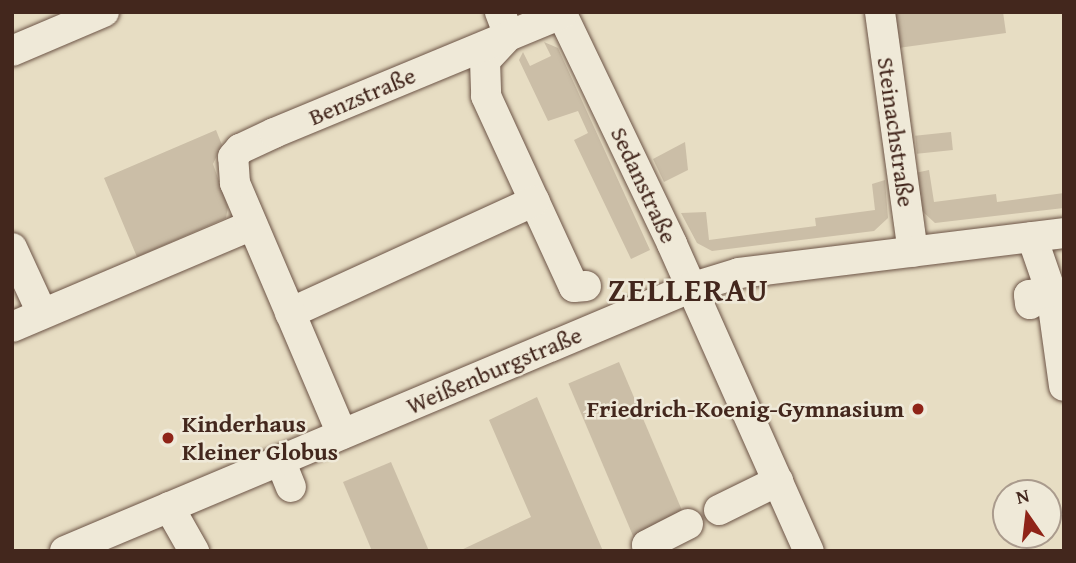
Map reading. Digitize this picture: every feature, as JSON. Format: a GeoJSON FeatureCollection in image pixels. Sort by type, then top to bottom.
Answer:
{"type":"FeatureCollection","features":[{"type":"Feature","properties":{"kind":"street"},"geometry":{"type":"LineString","coordinates":[[12,51],[104,12]]}},
{"type":"Feature","properties":{"kind":"street","name":"Steinachstraße"},"geometry":{"type":"LineString","coordinates":[[880,12],[912,252]]}},
{"type":"Feature","properties":{"kind":"street","name":"Benzstraße"},"geometry":{"type":"LineString","coordinates":[[342,434],[252,225],[231,168],[240,149],[504,24],[561,13]]}},
{"type":"Feature","properties":{"kind":"street","name":"Sedanstraße"},"geometry":{"type":"LineString","coordinates":[[561,13],[809,551]]}},
{"type":"Feature","properties":{"kind":"street"},"geometry":{"type":"LineString","coordinates":[[504,24],[485,61],[485,96],[574,287],[586,286]]}},
{"type":"Feature","properties":{"kind":"street"},"geometry":{"type":"LineString","coordinates":[[290,313],[535,201]]}},
{"type":"Feature","properties":{"kind":"street"},"geometry":{"type":"LineString","coordinates":[[12,327],[252,225]]}},
{"type":"Feature","properties":{"kind":"street","name":"Weißenburgstraße"},"geometry":{"type":"LineString","coordinates":[[65,551],[169,507],[285,474],[342,434],[690,288],[739,273],[1064,233]]}},
{"type":"Feature","properties":{"kind":"street"},"geometry":{"type":"LineString","coordinates":[[1032,237],[1041,298],[1064,386]]}},
{"type":"Feature","properties":{"kind":"street"},"geometry":{"type":"LineString","coordinates":[[12,248],[42,313]]}},
{"type":"Feature","properties":{"kind":"street"},"geometry":{"type":"LineString","coordinates":[[719,510],[778,481]]}},
{"type":"Feature","properties":{"kind":"street"},"geometry":{"type":"LineString","coordinates":[[169,507],[194,551]]}},
{"type":"Feature","properties":{"kind":"street"},"geometry":{"type":"LineString","coordinates":[[649,551],[648,545],[688,524]]}},
{"type":"Feature","properties":{"kind":"shaded area"},"geometry":{"type":"Polygon","coordinates":[[[893,12],[1003,12],[1006,33],[898,48],[893,12]]]}},
{"type":"Feature","properties":{"kind":"shaded area"},"geometry":{"type":"Polygon","coordinates":[[[544,42],[558,48],[650,250],[631,259],[574,140],[588,133],[578,111],[548,121],[519,60],[523,52],[530,66],[551,56],[544,42]]]}},
{"type":"Feature","properties":{"kind":"shaded area"},"geometry":{"type":"Polygon","coordinates":[[[216,130],[222,145],[213,164],[228,207],[226,218],[137,257],[104,178],[216,130]]]}},
{"type":"Feature","properties":{"kind":"shaded area"},"geometry":{"type":"Polygon","coordinates":[[[951,132],[953,150],[917,154],[915,136],[951,132]]]}},
{"type":"Feature","properties":{"kind":"shaded area"},"geometry":{"type":"Polygon","coordinates":[[[685,142],[688,170],[664,182],[653,159],[685,142]]]}},
{"type":"Feature","properties":{"kind":"shaded area"},"geometry":{"type":"Polygon","coordinates":[[[929,170],[934,202],[996,194],[997,202],[1064,193],[1064,208],[935,223],[922,211],[915,173],[929,170]]]}},
{"type":"Feature","properties":{"kind":"shaded area"},"geometry":{"type":"Polygon","coordinates":[[[885,180],[888,218],[874,231],[712,251],[697,243],[681,213],[706,212],[709,240],[816,226],[815,218],[875,210],[872,184],[885,180]]]}},
{"type":"Feature","properties":{"kind":"shaded area"},"geometry":{"type":"Polygon","coordinates":[[[619,362],[686,519],[635,541],[568,383],[619,362]]]}},
{"type":"Feature","properties":{"kind":"shaded area"},"geometry":{"type":"Polygon","coordinates":[[[537,397],[603,551],[459,551],[531,517],[489,420],[537,397]]]}},
{"type":"Feature","properties":{"kind":"shaded area"},"geometry":{"type":"Polygon","coordinates":[[[391,462],[429,551],[372,551],[343,482],[391,462]]]}},
{"type":"Feature","properties":{"kind":"place","name":"Friedrich-Koenig-Gymnasium"},"geometry":{"type":"Point","coordinates":[918,409]}},
{"type":"Feature","properties":{"kind":"place","name":"Kinderhaus Kleiner Globus"},"geometry":{"type":"Point","coordinates":[168,438]}},
{"type":"Feature","properties":{"kind":"district","name":"ZELLERAU"},"geometry":{"type":"Point","coordinates":[689,290]}}]}
